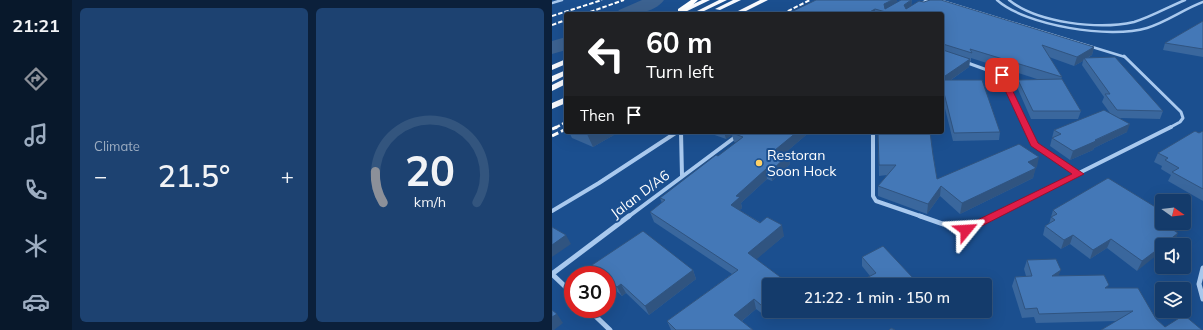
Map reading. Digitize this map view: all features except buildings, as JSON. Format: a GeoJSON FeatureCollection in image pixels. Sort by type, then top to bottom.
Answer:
{"type":"FeatureCollection","features":[{"type":"Feature","properties":{"kind":"highway"},"geometry":{"type":"LineString","coordinates":[[679,12],[696,0]]}},
{"type":"Feature","properties":{"kind":"highway"},"geometry":{"type":"LineString","coordinates":[[680,12],[707,0]]}},
{"type":"Feature","properties":{"kind":"highway"},"geometry":{"type":"LineString","coordinates":[[698,12],[724,0]]}},
{"type":"Feature","properties":{"kind":"highway"},"geometry":{"type":"LineString","coordinates":[[712,12],[738,0]]}},
{"type":"Feature","properties":{"kind":"highway"},"geometry":{"type":"LineString","coordinates":[[739,12],[765,0]]}},
{"type":"Feature","properties":{"kind":"highway"},"geometry":{"type":"LineString","coordinates":[[552,68],[564,63]]}},
{"type":"Feature","properties":{"kind":"highway"},"geometry":{"type":"LineString","coordinates":[[552,85],[564,74]]}},
{"type":"Feature","properties":{"kind":"highway"},"geometry":{"type":"LineString","coordinates":[[552,85],[564,82]]}},
{"type":"Feature","properties":{"kind":"highway"},"geometry":{"type":"LineString","coordinates":[[552,106],[564,101]]}},
{"type":"Feature","properties":{"kind":"street"},"geometry":{"type":"LineString","coordinates":[[552,3],[562,0]]}},
{"type":"Feature","properties":{"kind":"street"},"geometry":{"type":"LineString","coordinates":[[916,7],[927,0]]}},
{"type":"Feature","properties":{"kind":"street"},"geometry":{"type":"LineString","coordinates":[[873,134],[873,196],[876,200],[952,229],[966,230],[1180,122],[1183,118],[1181,112],[1124,55],[950,2],[939,0]]}},
{"type":"Feature","properties":{"kind":"street"},"geometry":{"type":"LineString","coordinates":[[998,0],[1000,4],[1017,14],[1037,20],[1082,29],[1118,31],[1138,30],[1158,24],[1203,2]]}},
{"type":"Feature","properties":{"kind":"street"},"geometry":{"type":"LineString","coordinates":[[1009,0],[1018,8],[1042,16],[1094,24],[1112,24],[1136,21],[1185,0]]}},
{"type":"Feature","properties":{"kind":"street"},"geometry":{"type":"LineString","coordinates":[[957,60],[1002,75],[1034,144],[1079,174]]}},
{"type":"Feature","properties":{"kind":"street"},"geometry":{"type":"LineString","coordinates":[[552,211],[579,197],[615,171],[674,134]]}},
{"type":"Feature","properties":{"kind":"street"},"geometry":{"type":"LineString","coordinates":[[681,134],[682,176]]}},
{"type":"Feature","properties":{"kind":"street","name":"Jalan D/A6"},"geometry":{"type":"LineString","coordinates":[[552,274],[739,134]]}},
{"type":"Feature","properties":{"kind":"street"},"geometry":{"type":"LineString","coordinates":[[1203,268],[1199,281],[1200,294],[1203,299]]}},
{"type":"Feature","properties":{"kind":"street"},"geometry":{"type":"LineString","coordinates":[[552,274],[564,285]]}},
{"type":"Feature","properties":{"kind":"street"},"geometry":{"type":"LineString","coordinates":[[597,318],[610,330]]}},
{"type":"Feature","properties":{"kind":"waterway"},"geometry":{"type":"LineString","coordinates":[[629,12],[656,0]]}},
{"type":"Feature","properties":{"kind":"waterway"},"geometry":{"type":"LineString","coordinates":[[552,48],[564,44]]}},
{"type":"Feature","properties":{"kind":"railway"},"geometry":{"type":"LineString","coordinates":[[564,12],[602,0]]}},
{"type":"Feature","properties":{"kind":"railway"},"geometry":{"type":"LineString","coordinates":[[590,12],[624,0]]}},
{"type":"Feature","properties":{"kind":"railway"},"geometry":{"type":"LineString","coordinates":[[786,12],[810,0]]}},
{"type":"Feature","properties":{"kind":"railway"},"geometry":{"type":"LineString","coordinates":[[552,16],[564,12]]}},
{"type":"Feature","properties":{"kind":"railway"},"geometry":{"type":"LineString","coordinates":[[552,25],[564,21]]}},
{"type":"Feature","properties":{"kind":"railway"},"geometry":{"type":"LineString","coordinates":[[556,127],[564,123]]}},
{"type":"Feature","properties":{"kind":"railway"},"geometry":{"type":"LineString","coordinates":[[552,129],[556,127]]}},
{"type":"Feature","properties":{"kind":"railway"},"geometry":{"type":"LineString","coordinates":[[552,136],[564,130]]}},
{"type":"Feature","properties":{"kind":"place","name":"Restoran Soon Hock"},"geometry":{"type":"Point","coordinates":[759,163]}},
{"type":"Feature","properties":{"kind":"route"},"geometry":{"type":"LineString","coordinates":[[966,230],[1079,174],[1034,144],[1002,75]]}}]}
